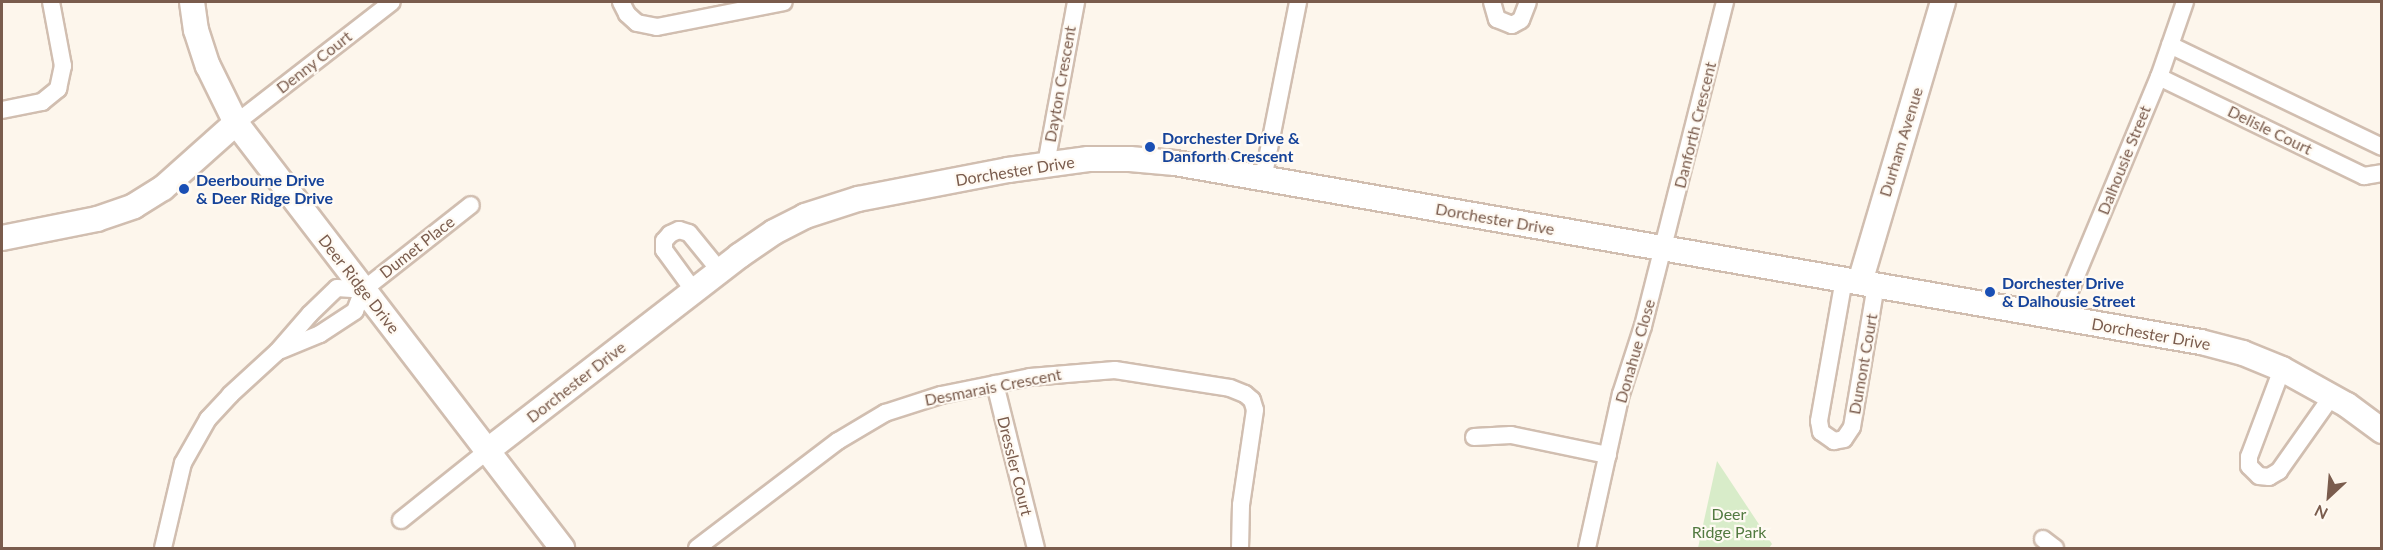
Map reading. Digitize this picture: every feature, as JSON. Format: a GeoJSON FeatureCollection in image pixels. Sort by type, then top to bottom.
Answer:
{"type":"FeatureCollection","features":[{"type":"Feature","properties":{"kind":"street"},"geometry":{"type":"LineString","coordinates":[[2,110],[42,102],[58,89],[63,66],[51,2]]}},
{"type":"Feature","properties":{"kind":"street","name":"Deer Ridge Drive"},"geometry":{"type":"LineString","coordinates":[[192,2],[196,30],[208,66],[236,123],[562,549]]}},
{"type":"Feature","properties":{"kind":"street","name":"Denny Court"},"geometry":{"type":"LineString","coordinates":[[236,123],[392,2]]}},
{"type":"Feature","properties":{"kind":"street"},"geometry":{"type":"LineString","coordinates":[[621,2],[627,14],[637,23],[657,27],[784,2]]}},
{"type":"Feature","properties":{"kind":"street","name":"Dayton Crescent"},"geometry":{"type":"LineString","coordinates":[[1046,164],[1072,2]]}},
{"type":"Feature","properties":{"kind":"street"},"geometry":{"type":"LineString","coordinates":[[1263,179],[1298,2]]}},
{"type":"Feature","properties":{"kind":"street"},"geometry":{"type":"LineString","coordinates":[[1492,2],[1497,19],[1512,25],[1521,20],[1528,2]]}},
{"type":"Feature","properties":{"kind":"street","name":"Danforth Crescent"},"geometry":{"type":"LineString","coordinates":[[1664,248],[1725,2]]}},
{"type":"Feature","properties":{"kind":"street","name":"Durham Avenue"},"geometry":{"type":"LineString","coordinates":[[1860,282],[1943,2]]}},
{"type":"Feature","properties":{"kind":"street","name":"Dalhousie Street"},"geometry":{"type":"LineString","coordinates":[[2059,317],[2159,77],[2185,2]]}},
{"type":"Feature","properties":{"kind":"street","name":"Delisle Court"},"geometry":{"type":"LineString","coordinates":[[2170,45],[2382,147]]}},
{"type":"Feature","properties":{"kind":"street","name":"Delisle Court"},"geometry":{"type":"LineString","coordinates":[[2159,77],[2364,176],[2382,173]]}},
{"type":"Feature","properties":{"kind":"street"},"geometry":{"type":"LineString","coordinates":[[2,238],[97,219],[134,206],[163,188],[236,123]]}},
{"type":"Feature","properties":{"kind":"street","name":"Dorchester Drive"},"geometry":{"type":"LineString","coordinates":[[487,451],[767,236],[820,210],[858,199],[1046,164],[1130,159],[1175,163],[2211,345],[2282,369],[2332,396],[2382,431]]}},
{"type":"Feature","properties":{"kind":"street","name":"Dumet Place"},"geometry":{"type":"LineString","coordinates":[[363,290],[471,205]]}},
{"type":"Feature","properties":{"kind":"street"},"geometry":{"type":"LineString","coordinates":[[694,291],[664,250],[664,241],[670,234],[679,231],[688,233],[720,271]]}},
{"type":"Feature","properties":{"kind":"street","name":"Donahue Close"},"geometry":{"type":"LineString","coordinates":[[1587,549],[1621,394],[1643,326],[1664,248]]}},
{"type":"Feature","properties":{"kind":"street","name":"Dumont Court"},"geometry":{"type":"LineString","coordinates":[[1860,282],[1852,427],[1845,439],[1834,441],[1821,432],[1820,421],[1860,282]]}},
{"type":"Feature","properties":{"kind":"street"},"geometry":{"type":"LineString","coordinates":[[163,549],[179,476],[197,434],[219,406],[277,352],[310,314],[338,288],[363,290],[355,311],[321,334],[277,352]]}},
{"type":"Feature","properties":{"kind":"street"},"geometry":{"type":"LineString","coordinates":[[2282,369],[2249,456],[2249,466],[2259,476],[2269,477],[2279,471],[2332,396]]}},
{"type":"Feature","properties":{"kind":"street","name":"Desmarais Crescent"},"geometry":{"type":"LineString","coordinates":[[697,549],[838,441],[878,417],[910,403],[1053,373],[1115,370],[1230,388],[1245,394],[1252,400],[1255,410],[1241,506],[1240,549]]}},
{"type":"Feature","properties":{"kind":"street","name":"Dressler Court"},"geometry":{"type":"LineString","coordinates":[[995,384],[1036,549]]}},
{"type":"Feature","properties":{"kind":"street"},"geometry":{"type":"LineString","coordinates":[[1474,436],[1511,435],[1608,455]]}},
{"type":"Feature","properties":{"kind":"street"},"geometry":{"type":"LineString","coordinates":[[401,520],[487,451]]}},
{"type":"Feature","properties":{"kind":"green space","name":"Deer Ridge Park"},"geometry":{"type":"Polygon","coordinates":[[[1717,461],[1772,544],[1769,548],[1698,548],[1717,461]]]}},
{"type":"Feature","properties":{"kind":"place","name":"Dorchester Drive & Danforth Crescent"},"geometry":{"type":"Point","coordinates":[1150,147]}},
{"type":"Feature","properties":{"kind":"place","name":"Deerbourne Drive & Deer Ridge Drive"},"geometry":{"type":"Point","coordinates":[184,189]}},
{"type":"Feature","properties":{"kind":"place","name":"Dorchester Drive & Dalhousie Street"},"geometry":{"type":"Point","coordinates":[1990,292]}}]}
